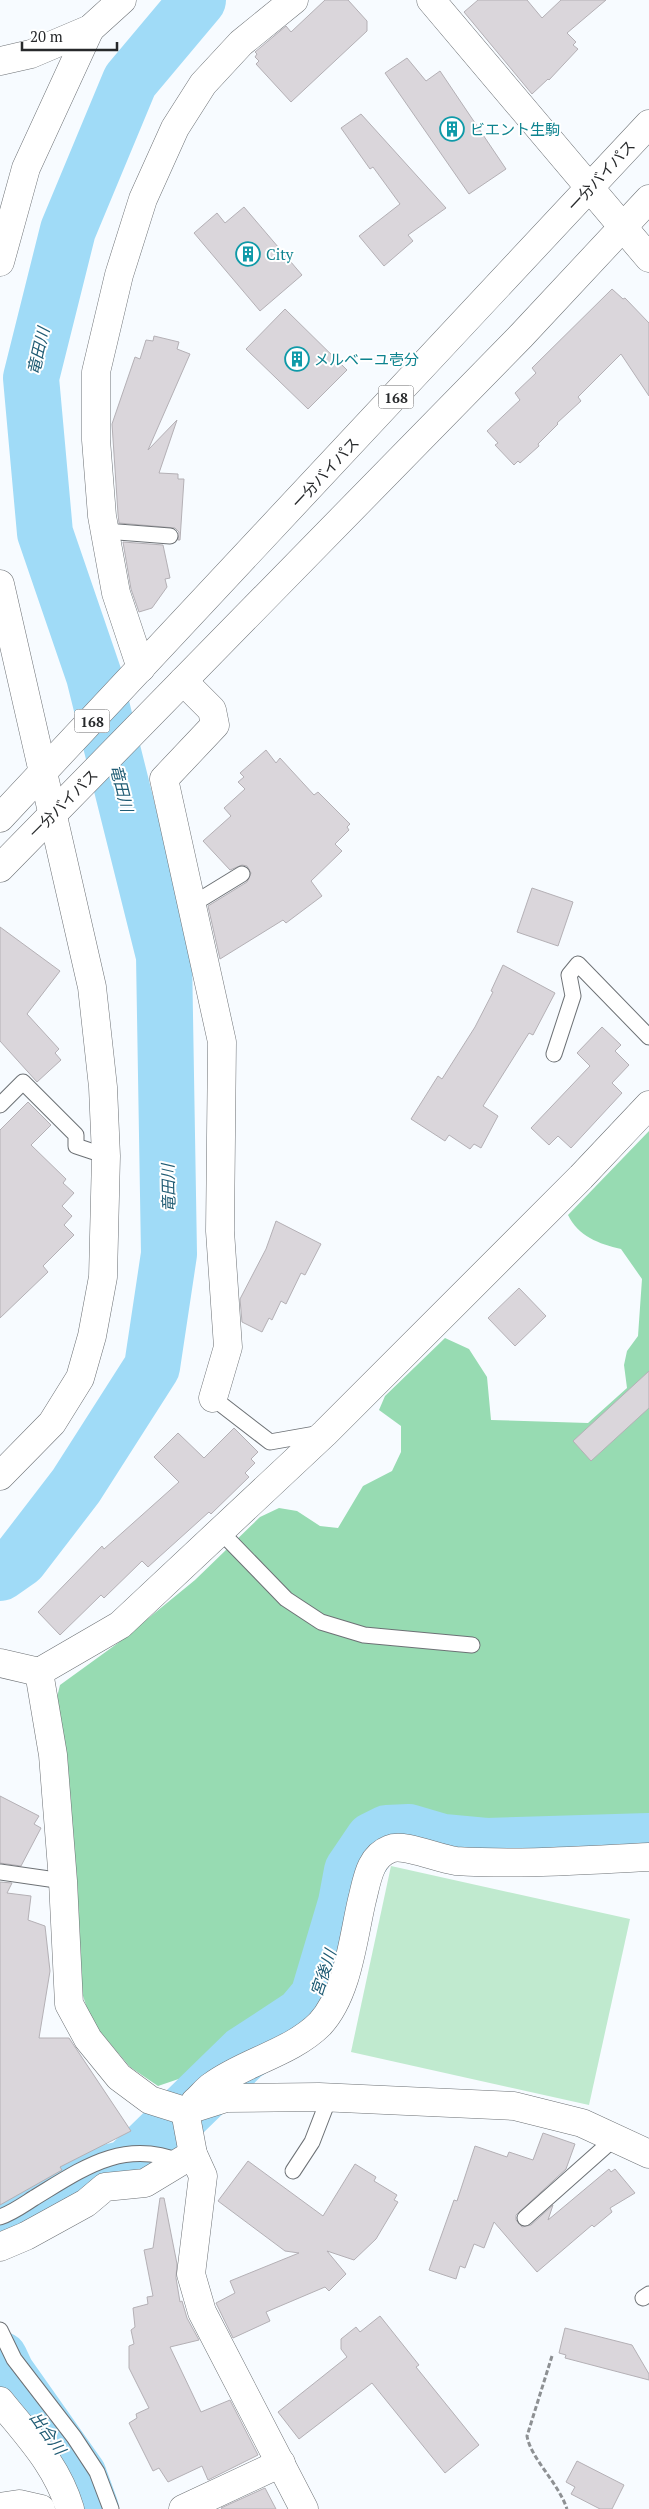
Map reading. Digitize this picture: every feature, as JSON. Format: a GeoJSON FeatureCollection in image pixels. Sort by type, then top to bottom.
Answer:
{"type":"FeatureCollection","features":[{"type":"Feature","properties":{"kind":"main road"},"geometry":{"type":"LineString","coordinates":[[0,61],[31,54],[90,29],[122,0]]}},
{"type":"Feature","properties":{"kind":"main road"},"geometry":{"type":"LineString","coordinates":[[141,668],[116,593],[105,531],[96,440],[96,372],[119,275],[143,199],[175,128],[203,84],[241,43],[294,0]]}},
{"type":"Feature","properties":{"kind":"main road"},"geometry":{"type":"LineString","coordinates":[[431,0],[649,258]]}},
{"type":"Feature","properties":{"kind":"main road"},"geometry":{"type":"LineString","coordinates":[[0,262],[3,232],[26,168],[90,29]]}},
{"type":"Feature","properties":{"kind":"main road","name":"一分バイパス"},"geometry":{"type":"LineString","coordinates":[[0,818],[649,124]]}},
{"type":"Feature","properties":{"kind":"main road","name":"一分バイパス"},"geometry":{"type":"LineString","coordinates":[[0,868],[521,336],[649,199]]}},
{"type":"Feature","properties":{"kind":"main road"},"geometry":{"type":"LineString","coordinates":[[0,584],[92,987],[103,1087],[106,1156],[103,1277],[92,1336],[80,1378],[52,1423],[0,1476]]}},
{"type":"Feature","properties":{"kind":"main road"},"geometry":{"type":"LineString","coordinates":[[183,681],[212,710],[215,725],[164,779],[222,1042],[220,1231],[228,1347],[214,1398]]}},
{"type":"Feature","properties":{"kind":"main road"},"geometry":{"type":"LineString","coordinates":[[0,1662],[39,1672],[120,1625],[325,1433],[568,1190],[649,1105]]}},
{"type":"Feature","properties":{"kind":"main road"},"geometry":{"type":"LineString","coordinates":[[39,1672],[52,1755],[63,1881],[69,2004],[88,2039],[119,2077],[150,2100],[185,2111],[226,2098],[329,2098],[514,2106],[582,2124],[649,2154]]}},
{"type":"Feature","properties":{"kind":"main road"},"geometry":{"type":"LineString","coordinates":[[304,2509],[202,2312],[191,2274],[203,2176],[187,2158],[185,2111],[212,2086],[292,2044],[320,2023],[341,1990],[369,1872],[379,1854],[391,1848],[402,1846],[417,1853],[451,1860],[498,1864],[649,1857]]}},
{"type":"Feature","properties":{"kind":"main road"},"geometry":{"type":"LineString","coordinates":[[0,2246],[26,2236],[86,2202],[105,2187],[145,2184],[187,2158]]}},
{"type":"Feature","properties":{"kind":"main road"},"geometry":{"type":"LineString","coordinates":[[0,2402],[45,2457],[63,2486],[70,2509]]}},
{"type":"Feature","properties":{"kind":"main road"},"geometry":{"type":"LineString","coordinates":[[183,2509],[281,2463]]}},
{"type":"Feature","properties":{"kind":"main road"},"geometry":{"type":"LineString","coordinates":[[0,2506],[19,2504],[41,2509]]}},
{"type":"Feature","properties":{"kind":"lane"},"geometry":{"type":"LineString","coordinates":[[105,531],[170,536]]}},
{"type":"Feature","properties":{"kind":"lane"},"geometry":{"type":"LineString","coordinates":[[193,904],[242,874]]}},
{"type":"Feature","properties":{"kind":"lane"},"geometry":{"type":"LineString","coordinates":[[554,1054],[573,996],[569,975],[578,964],[649,1037]]}},
{"type":"Feature","properties":{"kind":"lane"},"geometry":{"type":"LineString","coordinates":[[0,1106],[23,1082],[76,1135],[76,1146],[106,1156]]}},
{"type":"Feature","properties":{"kind":"lane"},"geometry":{"type":"LineString","coordinates":[[214,1398],[270,1442],[325,1433]]}},
{"type":"Feature","properties":{"kind":"lane"},"geometry":{"type":"LineString","coordinates":[[220,1531],[286,1598],[321,1622],[364,1635],[472,1645]]}},
{"type":"Feature","properties":{"kind":"lane"},"geometry":{"type":"LineString","coordinates":[[0,1872],[63,1881]]}},
{"type":"Feature","properties":{"kind":"lane"},"geometry":{"type":"LineString","coordinates":[[293,2171],[312,2142],[329,2098]]}},
{"type":"Feature","properties":{"kind":"lane"},"geometry":{"type":"LineString","coordinates":[[525,2218],[615,2138]]}},
{"type":"Feature","properties":{"kind":"lane"},"geometry":{"type":"LineString","coordinates":[[0,2217],[90,2164],[113,2156],[161,2154],[187,2158]]}},
{"type":"Feature","properties":{"kind":"lane"},"geometry":{"type":"LineString","coordinates":[[0,2330],[14,2359],[74,2437],[97,2472],[111,2509]]}},
{"type":"Feature","properties":{"kind":"path"},"geometry":{"type":"LineString","coordinates":[[552,2356],[527,2436],[529,2449],[552,2478],[567,2509]]}},
{"type":"Feature","properties":{"kind":"green space"},"geometry":{"type":"Polygon","coordinates":[[[649,1131],[649,1835],[533,1840],[455,1838],[403,1822],[367,1833],[350,1861],[313,1993],[289,2019],[254,2034],[230,2056],[205,2070],[158,2086],[130,2067],[91,2021],[78,1980],[56,1701],[60,1685],[118,1643],[195,1580],[260,1517],[279,1508],[297,1511],[320,1526],[338,1528],[363,1486],[392,1471],[401,1452],[401,1426],[379,1410],[385,1396],[445,1338],[469,1349],[487,1377],[491,1420],[588,1423],[627,1388],[624,1365],[627,1351],[638,1336],[642,1279],[621,1249],[597,1242],[583,1234],[568,1215],[649,1131]]]}},
{"type":"Feature","properties":{"kind":"green space"},"geometry":{"type":"Polygon","coordinates":[[[391,1866],[630,1919],[589,2105],[351,2052],[391,1866]]]}},
{"type":"Feature","properties":{"kind":"building"},"geometry":{"type":"Polygon","coordinates":[[[325,0],[348,0],[367,21],[367,31],[291,102],[256,64],[259,61],[255,57],[257,54],[255,52],[286,26],[291,32],[325,0]]]}},
{"type":"Feature","properties":{"kind":"building"},"geometry":{"type":"Polygon","coordinates":[[[478,0],[527,0],[542,18],[561,0],[606,0],[567,33],[576,42],[573,45],[578,49],[549,80],[532,94],[464,12],[478,0]]]}},
{"type":"Feature","properties":{"kind":"building","name":"ビエント生駒"},"geometry":{"type":"Polygon","coordinates":[[[407,58],[426,81],[440,71],[506,169],[469,194],[385,73],[407,58]]]}},
{"type":"Feature","properties":{"kind":"building"},"geometry":{"type":"Polygon","coordinates":[[[361,114],[446,208],[408,235],[413,241],[384,266],[359,236],[400,204],[373,167],[370,169],[341,128],[361,114]]]}},
{"type":"Feature","properties":{"kind":"building","name":"City"},"geometry":{"type":"Polygon","coordinates":[[[244,207],[302,275],[260,311],[194,233],[217,213],[225,223],[244,207]]]}},
{"type":"Feature","properties":{"kind":"building"},"geometry":{"type":"Polygon","coordinates":[[[612,289],[623,299],[625,298],[649,323],[649,396],[621,354],[578,397],[581,401],[557,423],[538,444],[539,446],[520,463],[518,461],[514,465],[495,445],[498,443],[487,431],[520,400],[515,393],[536,373],[532,368],[612,289]]]}},
{"type":"Feature","properties":{"kind":"building","name":"メルベーユ壱分"},"geometry":{"type":"Polygon","coordinates":[[[285,309],[347,370],[308,409],[246,349],[285,309]]]}},
{"type":"Feature","properties":{"kind":"building"},"geometry":{"type":"Polygon","coordinates":[[[154,336],[179,342],[177,349],[190,354],[148,450],[177,420],[159,473],[178,474],[178,479],[184,479],[180,540],[178,540],[179,532],[175,528],[119,523],[112,424],[135,357],[140,359],[146,340],[153,341],[154,336]]]}},
{"type":"Feature","properties":{"kind":"building"},"geometry":{"type":"Polygon","coordinates":[[[123,542],[163,545],[170,578],[165,579],[167,587],[152,608],[139,612],[131,589],[123,542]]]}},
{"type":"Feature","properties":{"kind":"building"},"geometry":{"type":"Polygon","coordinates":[[[266,750],[276,763],[280,758],[314,795],[318,792],[350,824],[347,827],[349,830],[335,844],[342,851],[311,881],[322,896],[286,923],[283,920],[220,959],[208,906],[247,882],[251,873],[247,866],[242,865],[230,870],[203,841],[231,816],[224,808],[245,789],[238,782],[244,777],[240,773],[266,750]]]}},
{"type":"Feature","properties":{"kind":"building"},"geometry":{"type":"Polygon","coordinates":[[[532,888],[573,902],[558,946],[517,932],[532,888]]]}},
{"type":"Feature","properties":{"kind":"building"},"geometry":{"type":"Polygon","coordinates":[[[0,927],[60,971],[27,1014],[59,1049],[55,1053],[61,1060],[37,1082],[0,1041],[0,927]]]}},
{"type":"Feature","properties":{"kind":"building"},"geometry":{"type":"Polygon","coordinates":[[[503,965],[555,993],[533,1035],[529,1033],[483,1106],[498,1116],[481,1148],[474,1144],[470,1149],[449,1135],[445,1141],[411,1119],[438,1076],[442,1079],[475,1027],[493,992],[491,991],[503,965]]]}},
{"type":"Feature","properties":{"kind":"building"},"geometry":{"type":"Polygon","coordinates":[[[602,1027],[621,1045],[615,1051],[629,1065],[612,1083],[622,1093],[571,1148],[558,1136],[549,1145],[531,1128],[590,1066],[577,1053],[602,1027]]]}},
{"type":"Feature","properties":{"kind":"building"},"geometry":{"type":"Polygon","coordinates":[[[28,1102],[51,1125],[31,1145],[66,1179],[63,1183],[74,1193],[62,1206],[72,1216],[64,1225],[74,1235],[43,1266],[48,1272],[0,1318],[0,1130],[28,1102]]]}},
{"type":"Feature","properties":{"kind":"building"},"geometry":{"type":"Polygon","coordinates":[[[276,1221],[321,1244],[305,1275],[301,1273],[286,1304],[281,1301],[272,1320],[269,1318],[262,1332],[242,1322],[240,1299],[266,1249],[276,1221]]]}},
{"type":"Feature","properties":{"kind":"building"},"geometry":{"type":"Polygon","coordinates":[[[519,1288],[546,1316],[515,1346],[488,1318],[519,1288]]]}},
{"type":"Feature","properties":{"kind":"building"},"geometry":{"type":"Polygon","coordinates":[[[649,1371],[649,1408],[591,1461],[573,1441],[649,1371]]]}},
{"type":"Feature","properties":{"kind":"building"},"geometry":{"type":"Polygon","coordinates":[[[234,1428],[258,1452],[251,1459],[255,1463],[245,1473],[249,1477],[211,1514],[209,1512],[148,1567],[142,1561],[104,1598],[101,1595],[60,1635],[38,1612],[102,1546],[104,1549],[179,1482],[154,1457],[178,1433],[204,1458],[234,1428]]]}},
{"type":"Feature","properties":{"kind":"building"},"geometry":{"type":"Polygon","coordinates":[[[0,1796],[39,1816],[34,1824],[41,1828],[21,1866],[0,1863],[0,1796]]]}},
{"type":"Feature","properties":{"kind":"building"},"geometry":{"type":"Polygon","coordinates":[[[0,1882],[12,1883],[7,1893],[31,1896],[28,1920],[45,1926],[50,1971],[39,2038],[69,2038],[131,2131],[60,2167],[62,2170],[0,2205],[0,1882]]]}},
{"type":"Feature","properties":{"kind":"building"},"geometry":{"type":"Polygon","coordinates":[[[543,2133],[575,2144],[566,2169],[516,2215],[516,2220],[522,2227],[531,2225],[553,2205],[548,2220],[609,2169],[611,2172],[615,2169],[635,2193],[610,2208],[612,2212],[594,2227],[592,2225],[537,2272],[494,2222],[484,2248],[474,2244],[465,2268],[460,2266],[456,2279],[429,2270],[454,2200],[457,2201],[475,2146],[507,2157],[509,2152],[533,2160],[543,2133]]]}},
{"type":"Feature","properties":{"kind":"building"},"geometry":{"type":"Polygon","coordinates":[[[248,2161],[323,2216],[355,2164],[376,2177],[374,2181],[397,2195],[394,2200],[398,2202],[376,2239],[354,2260],[327,2251],[346,2274],[329,2291],[325,2287],[266,2312],[270,2321],[233,2338],[216,2303],[235,2293],[230,2281],[299,2253],[285,2251],[218,2201],[248,2161]]]}},
{"type":"Feature","properties":{"kind":"building"},"geometry":{"type":"Polygon","coordinates":[[[160,2198],[164,2198],[177,2264],[176,2278],[180,2302],[182,2301],[187,2318],[199,2340],[170,2347],[201,2412],[230,2400],[258,2455],[208,2480],[202,2466],[168,2482],[159,2468],[153,2471],[129,2423],[137,2418],[136,2414],[149,2408],[129,2368],[129,2346],[134,2344],[131,2330],[135,2327],[133,2308],[148,2304],[147,2297],[153,2296],[144,2250],[153,2248],[160,2198]]]}},
{"type":"Feature","properties":{"kind":"building"},"geometry":{"type":"Polygon","coordinates":[[[380,2316],[419,2365],[416,2367],[479,2445],[445,2473],[372,2383],[299,2439],[278,2412],[347,2357],[341,2349],[341,2339],[356,2327],[360,2332],[380,2316]]]}},
{"type":"Feature","properties":{"kind":"building"},"geometry":{"type":"Polygon","coordinates":[[[565,2328],[632,2345],[649,2374],[649,2380],[565,2358],[566,2355],[559,2353],[565,2328]]]}},
{"type":"Feature","properties":{"kind":"building"},"geometry":{"type":"Polygon","coordinates":[[[577,2461],[624,2485],[612,2509],[600,2509],[571,2494],[575,2487],[566,2482],[577,2461]]]}},
{"type":"Feature","properties":{"kind":"building"},"geometry":{"type":"Polygon","coordinates":[[[265,2488],[276,2509],[221,2508],[265,2488]]]}},
{"type":"Feature","properties":{"kind":"waterway","name":"竜田川"},"geometry":{"type":"LineString","coordinates":[[0,1573],[20,1559],[76,1486],[152,1367],[169,1254],[164,956],[94,676],[45,533],[31,378],[68,230],[130,81],[198,0]]}},
{"type":"Feature","properties":{"kind":"waterway","name":"宮後川"},"geometry":{"type":"LineString","coordinates":[[0,2227],[35,2214],[92,2176],[127,2168],[244,2054],[302,2016],[318,1997],[346,1903],[352,1871],[373,1840],[387,1833],[409,1832],[443,1842],[486,1846],[649,1841]]}},
{"type":"Feature","properties":{"kind":"waterway","name":"出合川"},"geometry":{"type":"LineString","coordinates":[[0,2359],[7,2374],[79,2476],[91,2509]]}},
{"type":"Feature","properties":{"kind":"place","name":"ビエント生駒"},"geometry":{"type":"Point","coordinates":[452,129]}},
{"type":"Feature","properties":{"kind":"place","name":"City"},"geometry":{"type":"Point","coordinates":[248,254]}},
{"type":"Feature","properties":{"kind":"place","name":"メルベーユ壱分"},"geometry":{"type":"Point","coordinates":[297,359]}}]}
